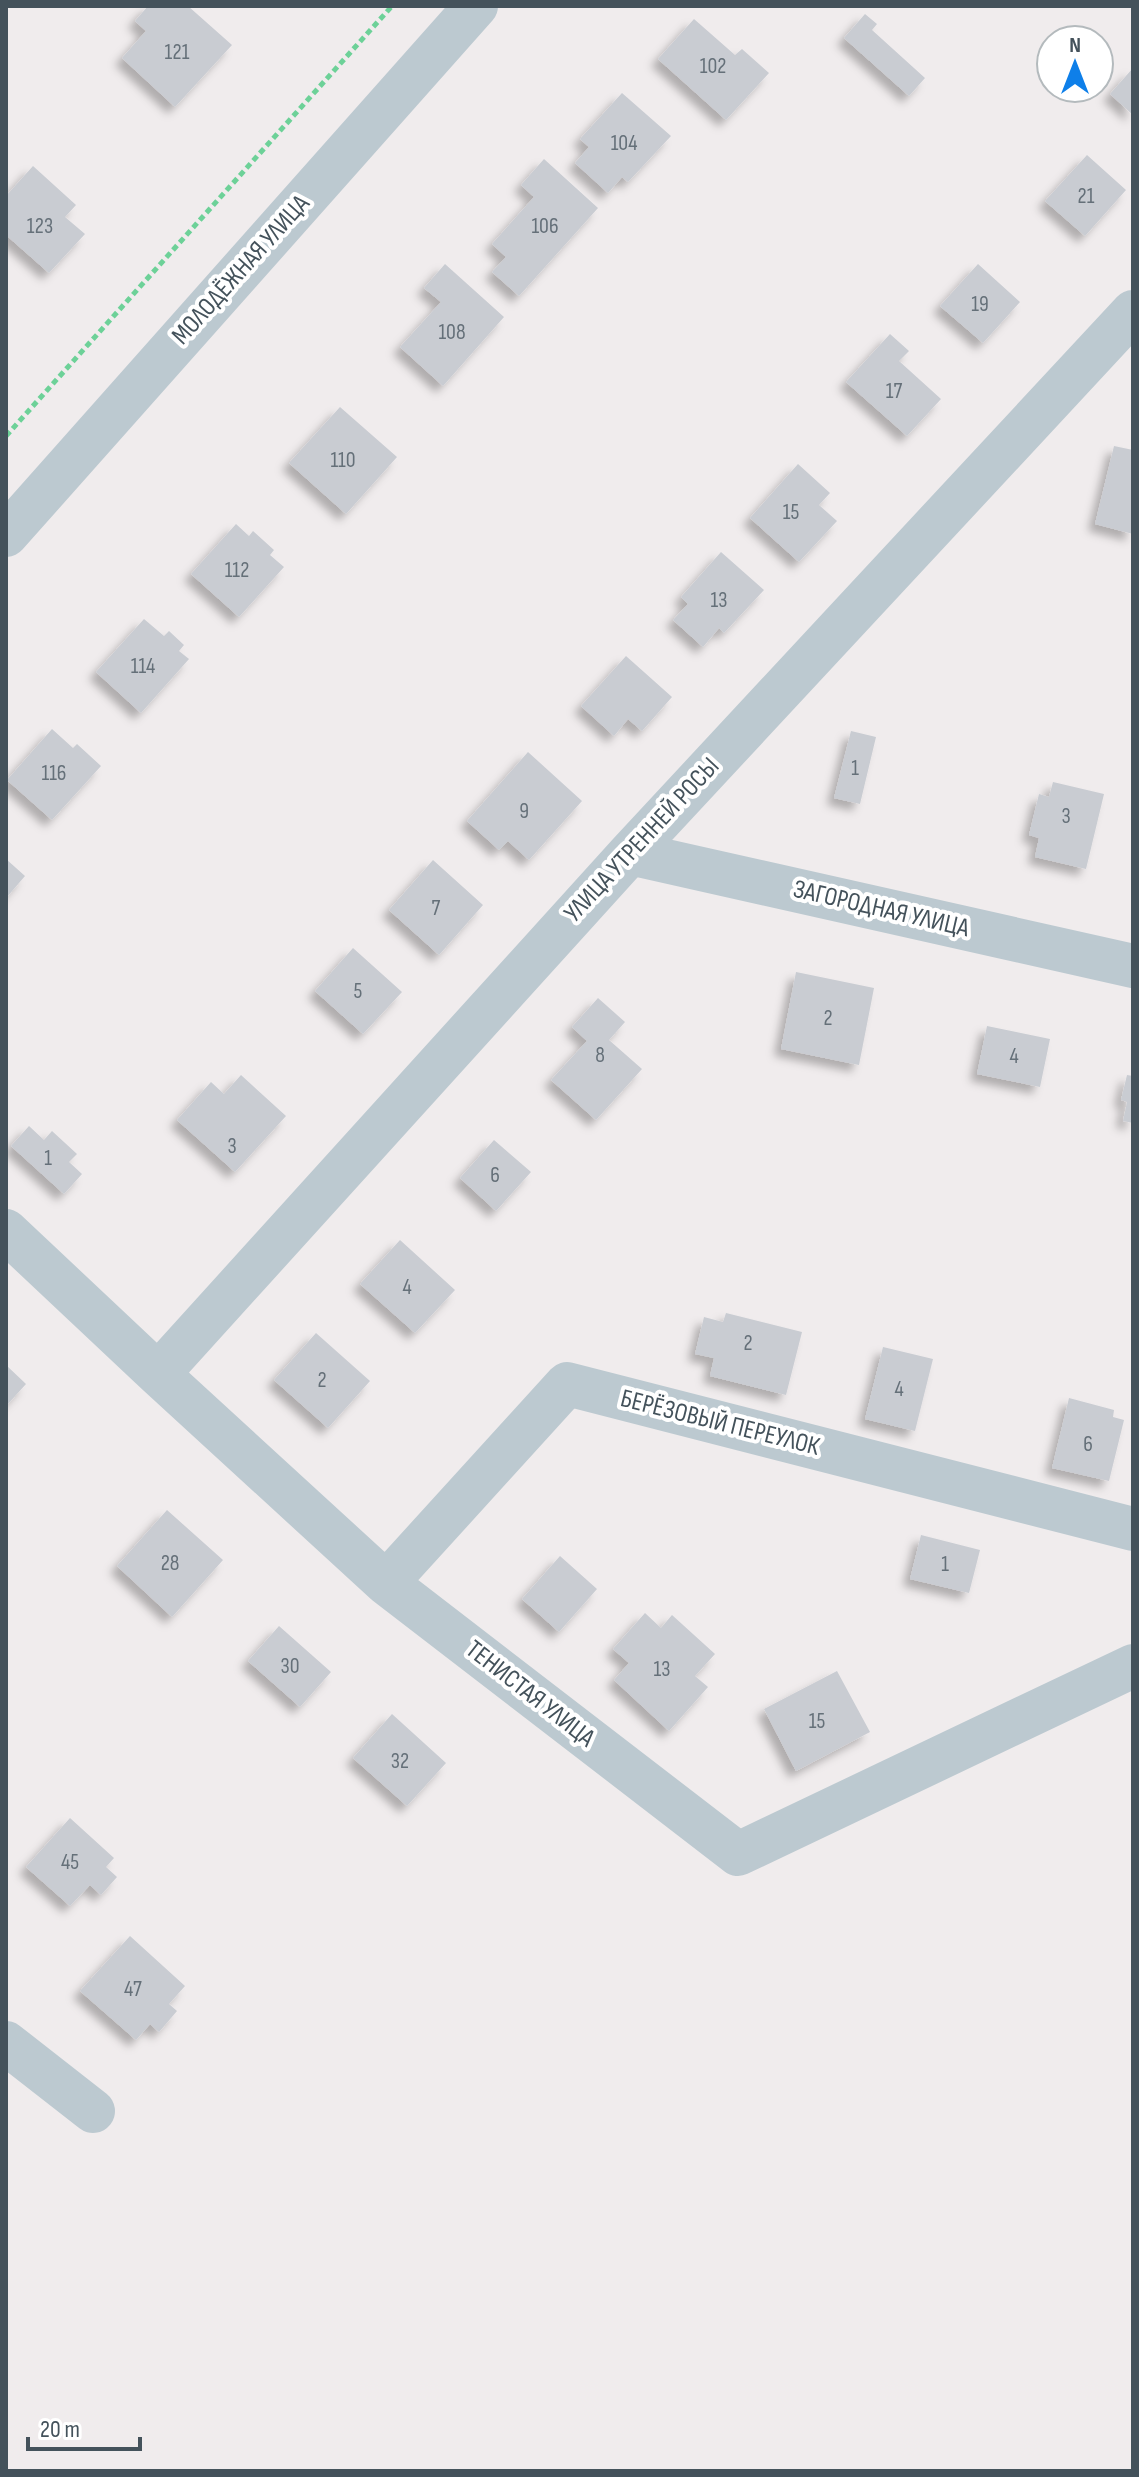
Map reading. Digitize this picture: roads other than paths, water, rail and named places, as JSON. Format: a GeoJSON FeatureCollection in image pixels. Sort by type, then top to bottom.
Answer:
{"type":"FeatureCollection","features":[{"type":"Feature","properties":{"kind":"street","name":"МОЛОДЁЖНАЯ УЛИЦА"},"geometry":{"type":"LineString","coordinates":[[6,535],[476,6]]}},
{"type":"Feature","properties":{"kind":"street","name":"УЛИЦА УТРЕННЕЙ РОСЫ"},"geometry":{"type":"LineString","coordinates":[[158,1374],[630,853],[1128,324]]}},
{"type":"Feature","properties":{"kind":"street","name":"ЗАГОРОДНАЯ УЛИЦА"},"geometry":{"type":"LineString","coordinates":[[630,853],[1133,966]]}},
{"type":"Feature","properties":{"kind":"street","name":"ТЕНИСТАЯ УЛИЦА"},"geometry":{"type":"LineString","coordinates":[[6,1231],[386,1583],[738,1854],[1133,1666]]}},
{"type":"Feature","properties":{"kind":"street","name":"БЕРЁЗОВЫЙ ПЕРЕУЛОК"},"geometry":{"type":"LineString","coordinates":[[386,1583],[567,1384],[1133,1529]]}},
{"type":"Feature","properties":{"kind":"street"},"geometry":{"type":"LineString","coordinates":[[6,2043],[93,2111]]}}]}
